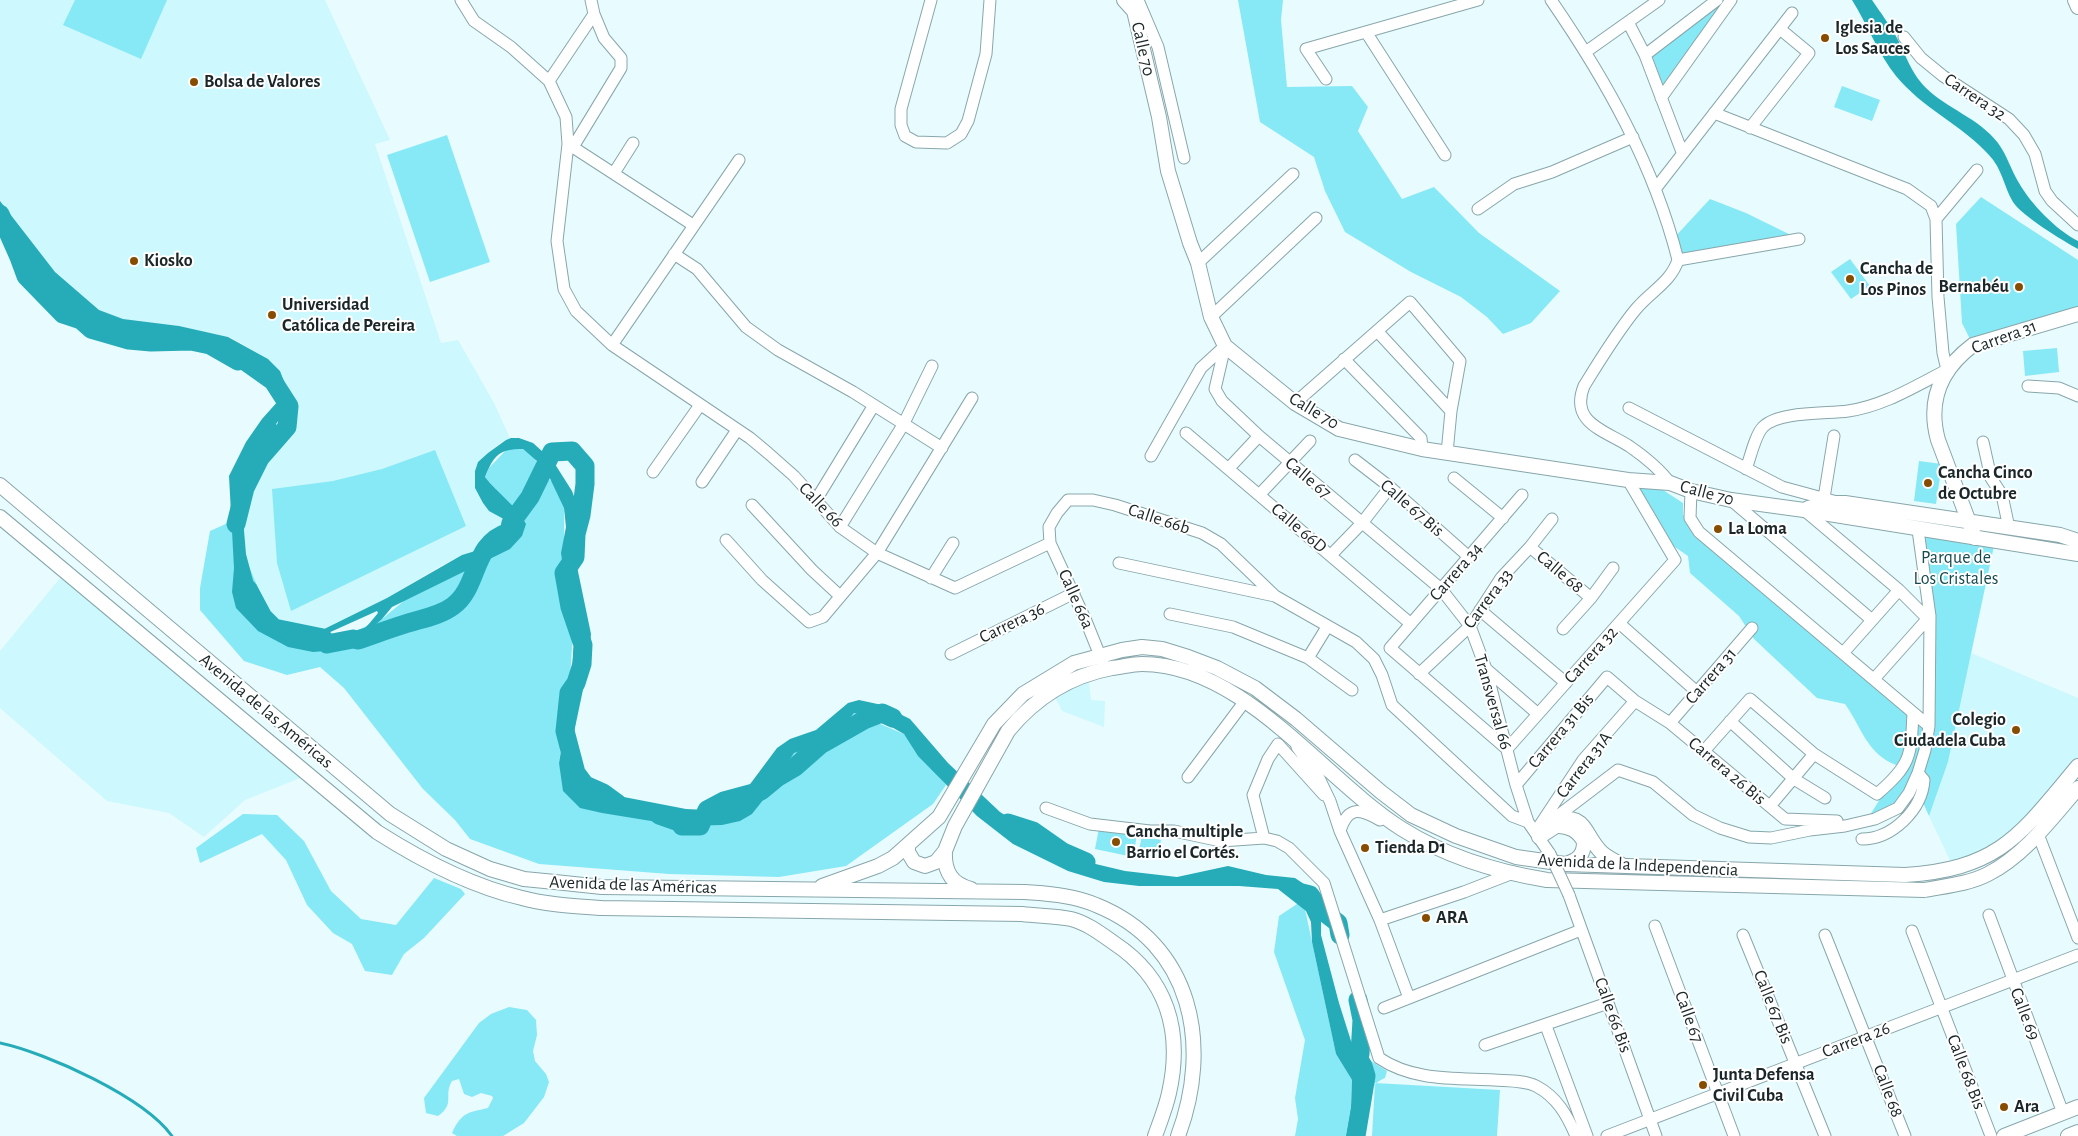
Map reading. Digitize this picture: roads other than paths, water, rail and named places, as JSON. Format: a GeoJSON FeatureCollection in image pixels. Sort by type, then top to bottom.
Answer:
{"type":"FeatureCollection","features":[{"type":"Feature","properties":{"kind":"main road","name":"Calle 70"},"geometry":{"type":"LineString","coordinates":[[1124,0],[1134,12],[1159,117],[1168,171],[1198,263],[1210,317],[1225,346],[1295,403],[1339,428],[1422,449],[1628,480],[1670,482],[1691,491],[1731,500],[2078,554]]}},
{"type":"Feature","properties":{"kind":"main road"},"geometry":{"type":"LineString","coordinates":[[2075,0],[2078,7]]}},
{"type":"Feature","properties":{"kind":"main road","name":"Carrera 31"},"geometry":{"type":"LineString","coordinates":[[1975,538],[1938,440],[1935,425],[1936,395],[1946,370],[1959,355],[1973,345],[2078,314]]}},
{"type":"Feature","properties":{"kind":"main road","name":"Avenida de las Américas"},"geometry":{"type":"LineString","coordinates":[[0,485],[390,814],[446,849],[490,869],[524,879],[602,887],[1025,892],[1076,898],[1097,905],[1119,916],[1138,930],[1158,949],[1173,970],[1182,990],[1194,1033],[1194,1059],[1190,1097],[1178,1136]]}},
{"type":"Feature","properties":{"kind":"main road","name":"Calle 70"},"geometry":{"type":"LineString","coordinates":[[1804,510],[1815,505],[1839,502],[2060,535],[2078,540]]}},
{"type":"Feature","properties":{"kind":"main road","name":"Avenida de las Américas"},"geometry":{"type":"LineString","coordinates":[[0,517],[376,832],[407,851],[455,875],[521,898],[555,904],[602,908],[1022,914],[1072,920],[1087,925],[1138,961],[1163,995],[1170,1014],[1173,1054],[1169,1092],[1155,1136]]}},
{"type":"Feature","properties":{"kind":"main road"},"geometry":{"type":"LineString","coordinates":[[2014,529],[2017,544]]}},
{"type":"Feature","properties":{"kind":"main road","name":"Avenida de la Independencia"},"geometry":{"type":"LineString","coordinates":[[812,889],[878,866],[894,858],[939,817],[983,740],[994,724],[1023,694],[1068,666],[1100,656],[1142,648],[1162,649],[1217,668],[1254,688],[1279,706],[1411,815],[1456,836],[1516,857],[1565,864],[1904,875],[1940,872],[1982,860],[2011,841],[2029,824],[2078,766]]}},
{"type":"Feature","properties":{"kind":"main road","name":"Avenida de la Independencia"},"geometry":{"type":"LineString","coordinates":[[945,851],[955,826],[997,749],[1008,731],[1020,717],[1047,694],[1077,677],[1141,664],[1159,665],[1184,671],[1212,683],[1245,701],[1286,732],[1369,805],[1403,830],[1450,852],[1484,865],[1513,873],[1567,882],[1924,890],[1960,884],[1988,874],[2018,853],[2038,834],[2078,788]]}},
{"type":"Feature","properties":{"kind":"main road"},"geometry":{"type":"LineString","coordinates":[[1548,824],[1559,820],[1579,823],[1586,828],[1603,854],[1625,867]]}},
{"type":"Feature","properties":{"kind":"main road"},"geometry":{"type":"LineString","coordinates":[[1534,830],[1561,826],[1572,829],[1581,836],[1584,848],[1582,855],[1576,861],[1565,864]]}},
{"type":"Feature","properties":{"kind":"main road"},"geometry":{"type":"LineString","coordinates":[[908,845],[910,858],[914,862],[925,866],[936,862],[945,851]]}},
{"type":"Feature","properties":{"kind":"main road"},"geometry":{"type":"LineString","coordinates":[[945,851],[945,864],[951,878],[957,883],[976,891]]}},
{"type":"Feature","properties":{"kind":"main road"},"geometry":{"type":"LineString","coordinates":[[703,908],[701,896],[706,888]]}},
{"type":"Feature","properties":{"kind":"main road"},"geometry":{"type":"LineString","coordinates":[[2004,1136],[2078,1107]]}},
{"type":"Feature","properties":{"kind":"main road"},"geometry":{"type":"LineString","coordinates":[[2068,1136],[2078,1132]]}},
{"type":"Feature","properties":{"kind":"street"},"geometry":{"type":"LineString","coordinates":[[461,0],[474,21],[511,47],[549,81],[566,117],[571,145],[693,225]]}},
{"type":"Feature","properties":{"kind":"street"},"geometry":{"type":"LineString","coordinates":[[571,145],[621,68],[621,58],[604,38],[594,14],[591,0]]}},
{"type":"Feature","properties":{"kind":"street"},"geometry":{"type":"LineString","coordinates":[[931,0],[901,109],[901,125],[905,136],[916,142],[947,143],[961,134],[968,121],[986,54],[990,0]]}},
{"type":"Feature","properties":{"kind":"street"},"geometry":{"type":"LineString","coordinates":[[1138,0],[1158,47],[1184,158]]}},
{"type":"Feature","properties":{"kind":"street"},"geometry":{"type":"LineString","coordinates":[[1326,79],[1306,49],[1478,0]]}},
{"type":"Feature","properties":{"kind":"street"},"geometry":{"type":"LineString","coordinates":[[1551,0],[1586,51],[1633,137],[1656,188],[1678,260],[1675,271],[1637,307],[1584,386],[1580,402],[1584,415],[1590,423],[1628,445],[1659,468],[1670,482]]}},
{"type":"Feature","properties":{"kind":"street"},"geometry":{"type":"LineString","coordinates":[[1586,51],[1659,0]]}},
{"type":"Feature","properties":{"kind":"street"},"geometry":{"type":"LineString","coordinates":[[1644,55],[1717,0]]}},
{"type":"Feature","properties":{"kind":"street"},"geometry":{"type":"LineString","coordinates":[[1661,98],[1731,0]]}},
{"type":"Feature","properties":{"kind":"street"},"geometry":{"type":"LineString","coordinates":[[1656,188],[1682,152],[1792,13]]}},
{"type":"Feature","properties":{"kind":"street"},"geometry":{"type":"LineString","coordinates":[[549,81],[594,14]]}},
{"type":"Feature","properties":{"kind":"street"},"geometry":{"type":"LineString","coordinates":[[1628,22],[1644,55],[1682,152]]}},
{"type":"Feature","properties":{"kind":"street"},"geometry":{"type":"LineString","coordinates":[[1750,128],[1809,53],[1780,29]]}},
{"type":"Feature","properties":{"kind":"street"},"geometry":{"type":"LineString","coordinates":[[1366,32],[1445,155]]}},
{"type":"Feature","properties":{"kind":"street","name":"Carrera 32"},"geometry":{"type":"LineString","coordinates":[[1904,37],[1921,58],[1943,76],[2009,119],[2024,135],[2039,164],[2045,191],[2052,201],[2078,225]]}},
{"type":"Feature","properties":{"kind":"street"},"geometry":{"type":"LineString","coordinates":[[1714,113],[1908,189],[1931,206],[1936,219],[1938,297],[1946,370],[1896,397],[1872,406],[1847,411],[1796,415],[1768,423],[1759,432],[1746,470]]}},
{"type":"Feature","properties":{"kind":"street"},"geometry":{"type":"LineString","coordinates":[[1478,209],[1514,184],[1552,172],[1633,137]]}},
{"type":"Feature","properties":{"kind":"street"},"geometry":{"type":"LineString","coordinates":[[614,174],[633,143]]}},
{"type":"Feature","properties":{"kind":"street","name":"Calle 66"},"geometry":{"type":"LineString","coordinates":[[571,145],[557,241],[564,289],[576,311],[612,345],[738,430],[780,464],[840,527],[877,553],[931,578],[955,588],[1050,543]]}},
{"type":"Feature","properties":{"kind":"street"},"geometry":{"type":"LineString","coordinates":[[612,345],[739,160]]}},
{"type":"Feature","properties":{"kind":"street"},"geometry":{"type":"LineString","coordinates":[[1936,219],[1977,170]]}},
{"type":"Feature","properties":{"kind":"street"},"geometry":{"type":"LineString","coordinates":[[1198,263],[1293,174]]}},
{"type":"Feature","properties":{"kind":"street"},"geometry":{"type":"LineString","coordinates":[[1210,317],[1316,218]]}},
{"type":"Feature","properties":{"kind":"street"},"geometry":{"type":"LineString","coordinates":[[1678,260],[1799,239]]}},
{"type":"Feature","properties":{"kind":"street"},"geometry":{"type":"LineString","coordinates":[[674,254],[697,269],[746,327],[778,350],[874,405],[942,448]]}},
{"type":"Feature","properties":{"kind":"street"},"geometry":{"type":"LineString","coordinates":[[1295,403],[1410,302],[1460,361],[1451,411],[1447,453]]}},
{"type":"Feature","properties":{"kind":"street"},"geometry":{"type":"LineString","coordinates":[[1377,331],[1451,411]]}},
{"type":"Feature","properties":{"kind":"street"},"geometry":{"type":"LineString","coordinates":[[1151,456],[1200,368],[1225,346]]}},
{"type":"Feature","properties":{"kind":"street","name":"Calle 67"},"geometry":{"type":"LineString","coordinates":[[1225,346],[1215,389],[1222,401],[1290,462],[1441,589]]}},
{"type":"Feature","properties":{"kind":"street"},"geometry":{"type":"LineString","coordinates":[[1344,359],[1421,438],[1422,449]]}},
{"type":"Feature","properties":{"kind":"street"},"geometry":{"type":"LineString","coordinates":[[840,527],[903,425],[932,366]]}},
{"type":"Feature","properties":{"kind":"street"},"geometry":{"type":"LineString","coordinates":[[2028,386],[2059,388],[2078,396]]}},
{"type":"Feature","properties":{"kind":"street"},"geometry":{"type":"LineString","coordinates":[[726,540],[762,580],[808,622],[823,617],[877,553],[972,398]]}},
{"type":"Feature","properties":{"kind":"street"},"geometry":{"type":"LineString","coordinates":[[816,500],[874,405]]}},
{"type":"Feature","properties":{"kind":"street"},"geometry":{"type":"LineString","coordinates":[[653,472],[700,406]]}},
{"type":"Feature","properties":{"kind":"street"},"geometry":{"type":"LineString","coordinates":[[1628,408],[1782,487],[1839,502]]}},
{"type":"Feature","properties":{"kind":"street"},"geometry":{"type":"LineString","coordinates":[[702,482],[738,430]]}},
{"type":"Feature","properties":{"kind":"street","name":"Calle 66D"},"geometry":{"type":"LineString","coordinates":[[1186,433],[1411,624]]}},
{"type":"Feature","properties":{"kind":"street"},"geometry":{"type":"LineString","coordinates":[[1229,468],[1260,436]]}},
{"type":"Feature","properties":{"kind":"street"},"geometry":{"type":"LineString","coordinates":[[1824,498],[1834,436]]}},
{"type":"Feature","properties":{"kind":"street"},"geometry":{"type":"LineString","coordinates":[[1260,494],[1310,441]]}},
{"type":"Feature","properties":{"kind":"street"},"geometry":{"type":"LineString","coordinates":[[1983,442],[1991,478],[2002,495],[2014,529]]}},
{"type":"Feature","properties":{"kind":"street","name":"Calle 67 Bis"},"geometry":{"type":"LineString","coordinates":[[1355,460],[1390,487],[1469,557]]}},
{"type":"Feature","properties":{"kind":"street"},"geometry":{"type":"LineString","coordinates":[[1454,478],[1503,518]]}},
{"type":"Feature","properties":{"kind":"street","name":"Carrera 32"},"geometry":{"type":"LineString","coordinates":[[1507,749],[1675,560],[1628,480]]}},
{"type":"Feature","properties":{"kind":"street"},"geometry":{"type":"LineString","coordinates":[[1331,555],[1362,523],[1390,487]]}},
{"type":"Feature","properties":{"kind":"street"},"geometry":{"type":"LineString","coordinates":[[1691,491],[1690,518],[1699,532],[1929,726]]}},
{"type":"Feature","properties":{"kind":"street","name":"Carrera 34"},"geometry":{"type":"LineString","coordinates":[[1419,674],[1390,648],[1522,495]]}},
{"type":"Feature","properties":{"kind":"street","name":"Calle 66b"},"geometry":{"type":"LineString","coordinates":[[1050,543],[1049,527],[1057,513],[1068,500],[1093,500],[1115,505],[1202,532],[1221,544],[1275,596]]}},
{"type":"Feature","properties":{"kind":"street"},"geometry":{"type":"LineString","coordinates":[[1731,500],[1872,620]]}},
{"type":"Feature","properties":{"kind":"street"},"geometry":{"type":"LineString","coordinates":[[752,505],[812,570],[840,596]]}},
{"type":"Feature","properties":{"kind":"street"},"geometry":{"type":"LineString","coordinates":[[1804,510],[1929,617]]}},
{"type":"Feature","properties":{"kind":"street","name":"Carrera 33"},"geometry":{"type":"LineString","coordinates":[[1419,674],[1470,626],[1501,578],[1530,547],[1552,519]]}},
{"type":"Feature","properties":{"kind":"street"},"geometry":{"type":"LineString","coordinates":[[0,525],[14,529]]}},
{"type":"Feature","properties":{"kind":"street"},"geometry":{"type":"LineString","coordinates":[[1119,563],[1275,596],[1356,642],[1374,660],[1382,675],[1392,705],[1512,816],[1534,830],[1548,824],[1618,770],[1652,782],[1693,814],[1720,828],[1749,837],[1771,838],[1875,819],[1898,808],[1909,793],[1925,750],[1929,726],[1929,617],[1918,530]]}},
{"type":"Feature","properties":{"kind":"street"},"geometry":{"type":"LineString","coordinates":[[931,578],[953,543]]}},
{"type":"Feature","properties":{"kind":"street","name":"Calle 66a"},"geometry":{"type":"LineString","coordinates":[[1050,543],[1074,593],[1100,656]]}},
{"type":"Feature","properties":{"kind":"street","name":"Calle 68"},"geometry":{"type":"LineString","coordinates":[[1530,547],[1591,598]]}},
{"type":"Feature","properties":{"kind":"street"},"geometry":{"type":"LineString","coordinates":[[1563,629],[1591,598],[1613,568]]}},
{"type":"Feature","properties":{"kind":"street","name":"Transversal 66"},"geometry":{"type":"LineString","coordinates":[[1441,589],[1470,626],[1486,669],[1516,785],[1534,830],[1550,854]]}},
{"type":"Feature","properties":{"kind":"street"},"geometry":{"type":"LineString","coordinates":[[1843,653],[1899,590]]}},
{"type":"Feature","properties":{"kind":"street","name":"Carrera 36"},"geometry":{"type":"LineString","coordinates":[[952,654],[1074,593]]}},
{"type":"Feature","properties":{"kind":"street"},"geometry":{"type":"LineString","coordinates":[[1480,610],[1566,683]]}},
{"type":"Feature","properties":{"kind":"street"},"geometry":{"type":"LineString","coordinates":[[1170,614],[1233,627],[1308,658],[1352,690]]}},
{"type":"Feature","properties":{"kind":"street"},"geometry":{"type":"LineString","coordinates":[[1874,679],[1929,617]]}},
{"type":"Feature","properties":{"kind":"street"},"geometry":{"type":"LineString","coordinates":[[1619,623],[1698,692]]}},
{"type":"Feature","properties":{"kind":"street"},"geometry":{"type":"LineString","coordinates":[[1308,658],[1327,627]]}},
{"type":"Feature","properties":{"kind":"street","name":"Carrera 31"},"geometry":{"type":"LineString","coordinates":[[1670,723],[1752,628]]}},
{"type":"Feature","properties":{"kind":"street"},"geometry":{"type":"LineString","coordinates":[[1100,656],[1105,670]]}},
{"type":"Feature","properties":{"kind":"street"},"geometry":{"type":"LineString","coordinates":[[1486,669],[1538,714]]}},
{"type":"Feature","properties":{"kind":"street"},"geometry":{"type":"LineString","coordinates":[[1419,674],[1507,749]]}},
{"type":"Feature","properties":{"kind":"street","name":"Carrera 26 Bis"},"geometry":{"type":"LineString","coordinates":[[1607,677],[1635,701],[1670,723],[1785,819],[1863,822]]}},
{"type":"Feature","properties":{"kind":"street","name":"Carrera 31 Bis"},"geometry":{"type":"LineString","coordinates":[[1516,785],[1607,677]]}},
{"type":"Feature","properties":{"kind":"street"},"geometry":{"type":"LineString","coordinates":[[1704,751],[1750,699],[1814,754],[1877,794],[1894,780],[1905,764],[1912,748],[1913,712]]}},
{"type":"Feature","properties":{"kind":"street"},"geometry":{"type":"LineString","coordinates":[[1188,777],[1245,701]]}},
{"type":"Feature","properties":{"kind":"street","name":"Carrera 31A"},"geometry":{"type":"LineString","coordinates":[[1534,830],[1583,760],[1635,701]]}},
{"type":"Feature","properties":{"kind":"street"},"geometry":{"type":"LineString","coordinates":[[1730,720],[1794,780],[1825,798]]}},
{"type":"Feature","properties":{"kind":"street"},"geometry":{"type":"LineString","coordinates":[[1286,732],[1318,776],[1330,801],[1340,831],[1380,920],[1409,998]]}},
{"type":"Feature","properties":{"kind":"street"},"geometry":{"type":"LineString","coordinates":[[1264,838],[1253,795],[1268,759],[1278,744],[1330,801]]}},
{"type":"Feature","properties":{"kind":"street"},"geometry":{"type":"LineString","coordinates":[[1770,806],[1794,780],[1814,754]]}},
{"type":"Feature","properties":{"kind":"street"},"geometry":{"type":"LineString","coordinates":[[1862,839],[1872,839],[1889,832],[1914,808],[1923,794],[1924,780],[1918,773]]}},
{"type":"Feature","properties":{"kind":"street"},"geometry":{"type":"LineString","coordinates":[[1046,808],[1090,824],[1150,831],[1174,831],[1221,841],[1264,838],[1277,841],[1289,848],[1324,883],[1379,1058],[1393,1068],[1425,1077],[1515,1082],[1535,1086],[1559,1105],[1568,1118],[1576,1136]]}},
{"type":"Feature","properties":{"kind":"street"},"geometry":{"type":"LineString","coordinates":[[1340,831],[1348,815],[1356,810],[1364,810],[1386,823],[1403,830]]}},
{"type":"Feature","properties":{"kind":"street"},"geometry":{"type":"LineString","coordinates":[[2038,834],[2078,938]]}},
{"type":"Feature","properties":{"kind":"street","name":"Calle 66 Bis"},"geometry":{"type":"LineString","coordinates":[[1550,854],[1569,895],[1656,1136]]}},
{"type":"Feature","properties":{"kind":"street"},"geometry":{"type":"LineString","coordinates":[[1380,920],[1464,892],[1513,873]]}},
{"type":"Feature","properties":{"kind":"street","name":"Calle 69"},"geometry":{"type":"LineString","coordinates":[[1989,915],[2062,1113]]}},
{"type":"Feature","properties":{"kind":"street","name":"Calle 67"},"geometry":{"type":"LineString","coordinates":[[1655,926],[1734,1136]]}},
{"type":"Feature","properties":{"kind":"street"},"geometry":{"type":"LineString","coordinates":[[1384,1008],[1581,930]]}},
{"type":"Feature","properties":{"kind":"street"},"geometry":{"type":"LineString","coordinates":[[1912,931],[1941,1008]]}},
{"type":"Feature","properties":{"kind":"street","name":"Calle 67 Bis"},"geometry":{"type":"LineString","coordinates":[[1743,935],[1825,1136]]}},
{"type":"Feature","properties":{"kind":"street","name":"Calle 68"},"geometry":{"type":"LineString","coordinates":[[1825,935],[1905,1136]]}},
{"type":"Feature","properties":{"kind":"street","name":"Carrera 26"},"geometry":{"type":"LineString","coordinates":[[1607,1136],[2078,955]]}},
{"type":"Feature","properties":{"kind":"street"},"geometry":{"type":"LineString","coordinates":[[1485,1045],[1546,1026],[1608,1003]]}},
{"type":"Feature","properties":{"kind":"street","name":"Calle 68 Bis"},"geometry":{"type":"LineString","coordinates":[[1941,1008],[1991,1136]]}},
{"type":"Feature","properties":{"kind":"street"},"geometry":{"type":"LineString","coordinates":[[1546,1026],[1587,1136]]}},
{"type":"Feature","properties":{"kind":"waterway"},"geometry":{"type":"LineString","coordinates":[[0,214],[26,276],[63,314],[81,320],[91,329],[129,340],[151,342],[191,341],[210,345],[238,361],[242,359],[273,381],[289,406],[287,427],[260,458],[245,488],[236,524]]}},
{"type":"Feature","properties":{"kind":"waterway"},"geometry":{"type":"LineString","coordinates":[[248,589],[263,617],[274,628],[323,638],[327,644],[353,639],[358,640],[442,612],[462,598],[488,546],[497,538],[509,532],[511,523],[530,497],[552,452],[572,451],[585,466],[585,484],[581,515],[576,534],[575,557],[564,573],[570,607],[583,645],[582,664],[576,683],[569,693],[565,731],[576,773],[585,785],[603,793],[618,804]]}},
{"type":"Feature","properties":{"kind":"waterway"},"geometry":{"type":"LineString","coordinates":[[659,815],[679,822],[682,826],[700,826],[707,810],[724,801],[761,791],[778,777],[795,767],[820,745],[864,720],[882,713],[893,718]]}},
{"type":"Feature","properties":{"kind":"waterway"},"geometry":{"type":"LineString","coordinates":[[1008,823],[1033,831],[1063,852],[1086,862]]}},
{"type":"Feature","properties":{"kind":"waterway"},"geometry":{"type":"LineString","coordinates":[[1302,893],[1310,895],[1320,909],[1338,923],[1340,935]]}},
{"type":"Feature","properties":{"kind":"waterway"},"geometry":{"type":"LineString","coordinates":[[1356,1136],[1366,1076],[1363,1066],[1356,1055],[1360,1054],[1362,1020],[1358,1000]]}},
{"type":"Feature","properties":{"kind":"waterway"},"geometry":{"type":"LineString","coordinates":[[0,1043],[43,1056],[118,1092],[140,1106],[172,1136]]}},
{"type":"Feature","properties":{"kind":"place","name":"Iglesia de Los Sauces"},"geometry":{"type":"Point","coordinates":[1825,38]}},
{"type":"Feature","properties":{"kind":"place","name":"Bolsa de Valores"},"geometry":{"type":"Point","coordinates":[194,82]}},
{"type":"Feature","properties":{"kind":"place","name":"Kiosko"},"geometry":{"type":"Point","coordinates":[134,261]}},
{"type":"Feature","properties":{"kind":"place","name":"Cancha de Los Pinos"},"geometry":{"type":"Point","coordinates":[1850,279]}},
{"type":"Feature","properties":{"kind":"place","name":"Bernabéu"},"geometry":{"type":"Point","coordinates":[2019,287]}},
{"type":"Feature","properties":{"kind":"place","name":"Universidad Católica de Pereira"},"geometry":{"type":"Point","coordinates":[272,315]}},
{"type":"Feature","properties":{"kind":"place","name":"Cancha Cinco de Octubre"},"geometry":{"type":"Point","coordinates":[1928,483]}},
{"type":"Feature","properties":{"kind":"place","name":"La Loma"},"geometry":{"type":"Point","coordinates":[1718,529]}},
{"type":"Feature","properties":{"kind":"place","name":"Colegio Ciudadela Cuba"},"geometry":{"type":"Point","coordinates":[2016,730]}},
{"type":"Feature","properties":{"kind":"place","name":"Cancha multiple Barrio el Cortés."},"geometry":{"type":"Point","coordinates":[1116,842]}},
{"type":"Feature","properties":{"kind":"place","name":"Tienda D1"},"geometry":{"type":"Point","coordinates":[1365,848]}},
{"type":"Feature","properties":{"kind":"place","name":"ARA"},"geometry":{"type":"Point","coordinates":[1426,918]}},
{"type":"Feature","properties":{"kind":"place","name":"Junta Defensa Civil Cuba"},"geometry":{"type":"Point","coordinates":[1703,1085]}},
{"type":"Feature","properties":{"kind":"place","name":"Ara"},"geometry":{"type":"Point","coordinates":[2004,1107]}},
{"type":"Feature","properties":{"kind":"park label","name":"Parque de Los Cristales"},"geometry":{"type":"Point","coordinates":[1956,568]}}]}
